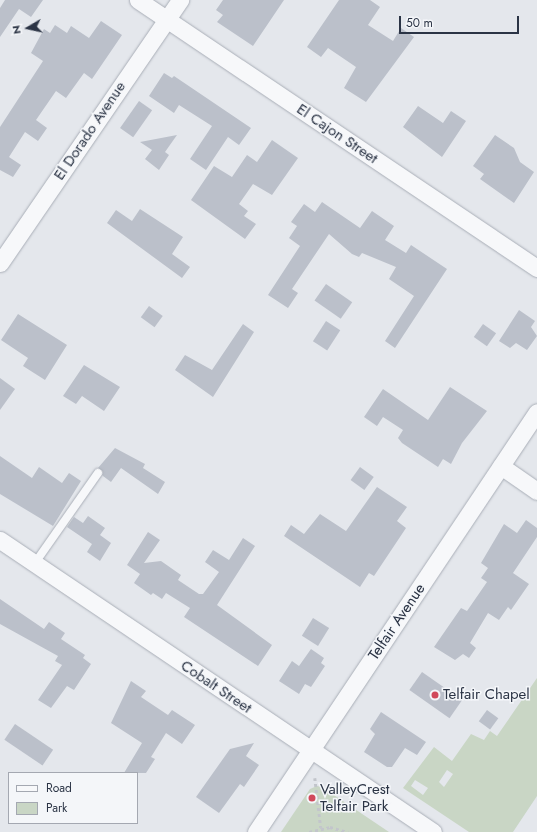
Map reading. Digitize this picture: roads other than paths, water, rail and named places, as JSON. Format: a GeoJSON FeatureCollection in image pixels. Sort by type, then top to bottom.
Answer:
{"type":"FeatureCollection","features":[{"type":"Feature","properties":{"kind":"street","name":"El Cajon Street"},"geometry":{"type":"LineString","coordinates":[[138,0],[537,268]]}},
{"type":"Feature","properties":{"kind":"street","name":"El Dorado Avenue"},"geometry":{"type":"LineString","coordinates":[[0,263],[180,0]]}},
{"type":"Feature","properties":{"kind":"street","name":"Telfair Avenue"},"geometry":{"type":"LineString","coordinates":[[256,832],[537,412]]}},
{"type":"Feature","properties":{"kind":"street"},"geometry":{"type":"LineString","coordinates":[[501,466],[537,491]]}},
{"type":"Feature","properties":{"kind":"street","name":"Cobalt Street"},"geometry":{"type":"LineString","coordinates":[[0,540],[310,751],[433,832]]}},
{"type":"Feature","properties":{"kind":"lane"},"geometry":{"type":"LineString","coordinates":[[35,563],[98,473]]}},
{"type":"Feature","properties":{"kind":"place","name":"Telfair Chapel"},"geometry":{"type":"Point","coordinates":[435,695]}},
{"type":"Feature","properties":{"kind":"place","name":"ValleyCrest Telfair Park"},"geometry":{"type":"Point","coordinates":[312,798]}}]}
